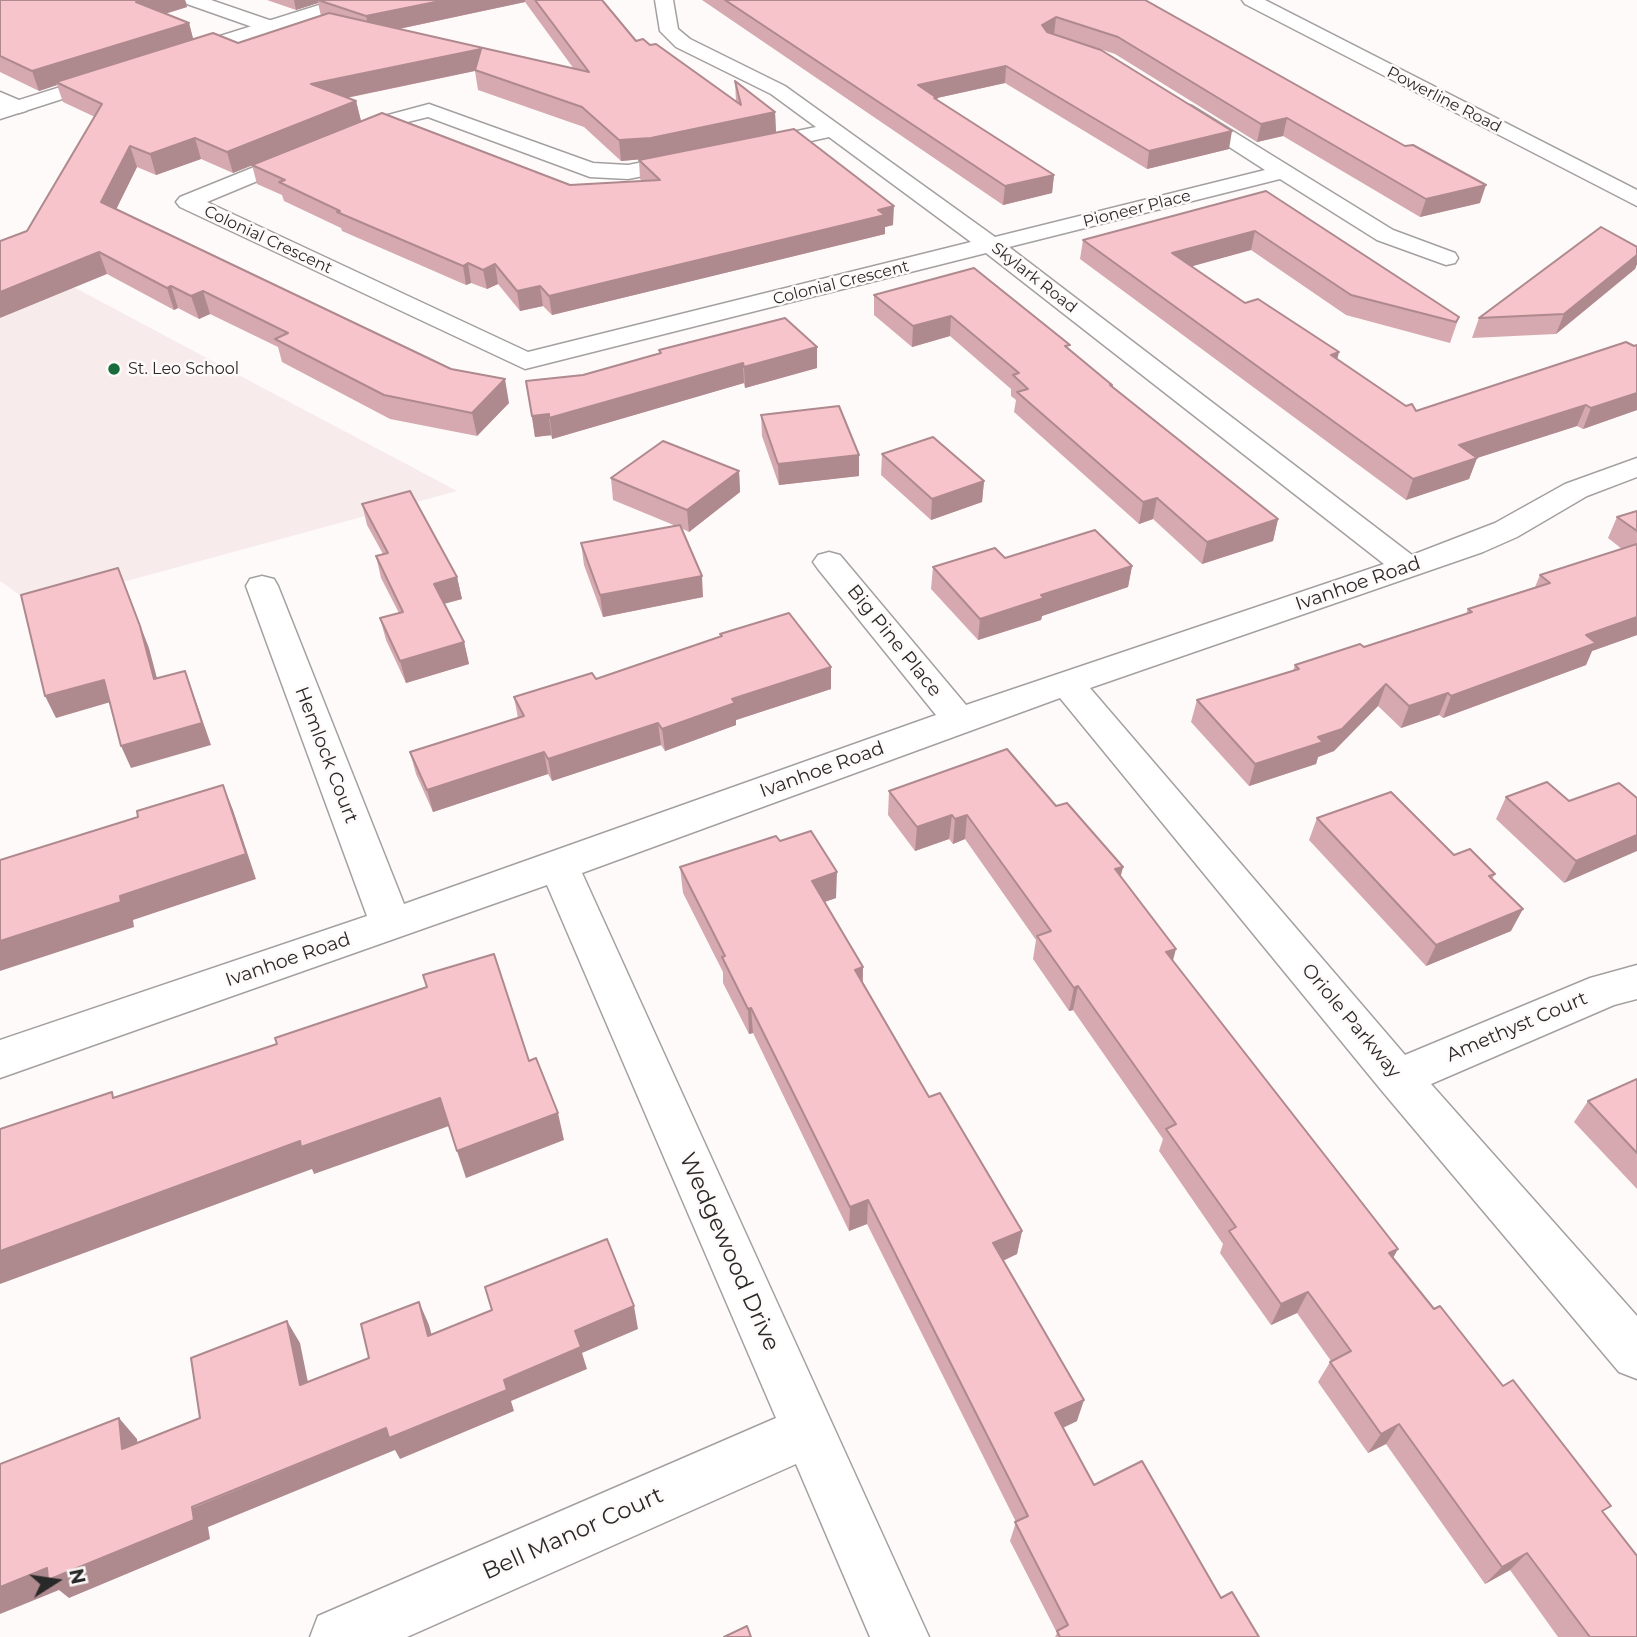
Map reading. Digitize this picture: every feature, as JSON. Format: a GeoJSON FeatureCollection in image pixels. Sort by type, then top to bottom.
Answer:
{"type":"FeatureCollection","features":[{"type":"Feature","properties":{"kind":"street"},"geometry":{"type":"LineString","coordinates":[[193,0],[268,26]]}},
{"type":"Feature","properties":{"kind":"street"},"geometry":{"type":"LineString","coordinates":[[163,60],[355,0]]}},
{"type":"Feature","properties":{"kind":"street","name":"Skylark Road"},"geometry":{"type":"LineString","coordinates":[[664,0],[665,19],[670,31],[683,43],[778,90],[992,246],[1408,567]]}},
{"type":"Feature","properties":{"kind":"street","name":"Powerline Road"},"geometry":{"type":"LineString","coordinates":[[1251,0],[1637,199]]}},
{"type":"Feature","properties":{"kind":"street"},"geometry":{"type":"LineString","coordinates":[[6,106],[124,73]]}},
{"type":"Feature","properties":{"kind":"street"},"geometry":{"type":"LineString","coordinates":[[1165,97],[1385,235],[1446,258]]}},
{"type":"Feature","properties":{"kind":"street","name":"Colonial Crescent"},"geometry":{"type":"LineString","coordinates":[[833,130],[628,172],[590,170],[429,110],[380,123],[188,202],[525,361],[992,246]]}},
{"type":"Feature","properties":{"kind":"street","name":"Pioneer Place"},"geometry":{"type":"LineString","coordinates":[[992,246],[1282,172]]}},
{"type":"Feature","properties":{"kind":"street","name":"Ivanhoe Road"},"geometry":{"type":"LineString","coordinates":[[0,1059],[559,866],[959,720],[1490,538],[1568,494],[1637,467]]}},
{"type":"Feature","properties":{"kind":"street","name":"Big Pine Place"},"geometry":{"type":"LineString","coordinates":[[829,562],[959,720]]}},
{"type":"Feature","properties":{"kind":"street","name":"Hemlock Court"},"geometry":{"type":"LineString","coordinates":[[262,586],[391,924]]}},
{"type":"Feature","properties":{"kind":"street","name":"Oriole Parkway"},"geometry":{"type":"LineString","coordinates":[[1067,684],[1398,1077],[1637,1354]]}},
{"type":"Feature","properties":{"kind":"street","name":"Wedgewood Drive"},"geometry":{"type":"LineString","coordinates":[[559,866],[900,1637]]}},
{"type":"Feature","properties":{"kind":"street","name":"Amethyst Court"},"geometry":{"type":"LineString","coordinates":[[1398,1077],[1605,990],[1637,982]]}},
{"type":"Feature","properties":{"kind":"street","name":"Bell Manor Court"},"geometry":{"type":"LineString","coordinates":[[339,1637],[808,1431]]}},
{"type":"Feature","properties":{"kind":"shaded area","name":"St. Leo School"},"geometry":{"type":"Polygon","coordinates":[[[0,248],[457,491],[35,606],[0,581],[0,248]]]}},
{"type":"Feature","properties":{"kind":"building"},"geometry":{"type":"Polygon","coordinates":[[[0,0],[144,0],[136,2],[189,23],[32,71],[0,56],[0,0]]]}},
{"type":"Feature","properties":{"kind":"building"},"geometry":{"type":"Polygon","coordinates":[[[318,0],[445,0],[366,16],[318,0]]]}},
{"type":"Feature","properties":{"kind":"building"},"geometry":{"type":"Polygon","coordinates":[[[535,0],[602,0],[636,41],[643,39],[650,45],[656,44],[741,105],[735,81],[775,112],[651,138],[619,140],[582,107],[475,70],[481,49],[311,84],[356,101],[227,152],[195,138],[150,154],[130,146],[101,202],[451,369],[505,379],[472,413],[384,395],[275,339],[288,333],[203,291],[191,296],[171,286],[167,288],[99,252],[0,292],[0,241],[27,231],[102,104],[56,82],[213,33],[238,43],[329,13],[589,72],[535,0]]]}},
{"type":"Feature","properties":{"kind":"building"},"geometry":{"type":"Polygon","coordinates":[[[725,0],[1145,0],[1405,146],[1413,145],[1486,185],[1426,199],[1287,118],[1261,124],[1118,37],[1056,17],[1042,25],[1047,32],[1101,50],[1232,131],[1149,151],[1006,66],[918,85],[1054,175],[1005,186],[725,0]]]}},
{"type":"Feature","properties":{"kind":"building"},"geometry":{"type":"Polygon","coordinates":[[[382,113],[570,185],[660,180],[639,160],[794,129],[894,206],[878,210],[885,215],[549,296],[540,286],[517,291],[495,264],[483,270],[468,263],[463,266],[337,212],[340,211],[279,182],[285,180],[252,165],[382,113]]]}},
{"type":"Feature","properties":{"kind":"building"},"geometry":{"type":"Polygon","coordinates":[[[1266,191],[1459,317],[1456,322],[1351,295],[1255,231],[1172,253],[1245,303],[1258,299],[1339,352],[1331,355],[1406,406],[1412,404],[1416,411],[1626,342],[1637,345],[1637,393],[1591,408],[1586,405],[1459,445],[1477,458],[1413,479],[1083,240],[1266,191]]]}},
{"type":"Feature","properties":{"kind":"building"},"geometry":{"type":"Polygon","coordinates":[[[1601,227],[1637,247],[1637,255],[1564,314],[1479,318],[1601,227]]]}},
{"type":"Feature","properties":{"kind":"building"},"geometry":{"type":"Polygon","coordinates":[[[974,268],[1070,345],[1065,346],[1110,385],[1278,519],[1207,542],[1157,498],[1143,502],[1017,392],[1028,389],[1013,375],[1019,373],[951,316],[913,326],[874,295],[974,268]]]}},
{"type":"Feature","properties":{"kind":"building"},"geometry":{"type":"Polygon","coordinates":[[[785,318],[817,347],[744,367],[743,363],[549,418],[549,414],[532,416],[526,381],[583,375],[661,353],[659,350],[785,318]]]}},
{"type":"Feature","properties":{"kind":"building"},"geometry":{"type":"Polygon","coordinates":[[[839,406],[859,455],[778,464],[761,415],[839,406]]]}},
{"type":"Feature","properties":{"kind":"building"},"geometry":{"type":"Polygon","coordinates":[[[933,437],[984,481],[932,499],[882,454],[933,437]]]}},
{"type":"Feature","properties":{"kind":"building"},"geometry":{"type":"Polygon","coordinates":[[[663,441],[739,471],[687,510],[611,478],[663,441]]]}},
{"type":"Feature","properties":{"kind":"building"},"geometry":{"type":"Polygon","coordinates":[[[410,491],[457,577],[434,584],[464,642],[400,661],[380,618],[403,612],[376,556],[388,553],[362,504],[410,491]]]}},
{"type":"Feature","properties":{"kind":"building"},"geometry":{"type":"Polygon","coordinates":[[[1637,511],[1637,531],[1617,517],[1637,511]]]}},
{"type":"Feature","properties":{"kind":"building"},"geometry":{"type":"Polygon","coordinates":[[[680,525],[702,576],[600,595],[581,543],[680,525]]]}},
{"type":"Feature","properties":{"kind":"building"},"geometry":{"type":"Polygon","coordinates":[[[1095,530],[1132,566],[1041,595],[1044,598],[980,619],[933,567],[995,548],[1005,558],[1095,530]]]}},
{"type":"Feature","properties":{"kind":"building"},"geometry":{"type":"Polygon","coordinates":[[[1637,544],[1637,617],[1586,635],[1596,643],[1451,696],[1448,693],[1409,706],[1386,684],[1342,729],[1318,737],[1323,742],[1255,764],[1197,700],[1299,669],[1295,665],[1360,644],[1364,647],[1472,612],[1468,609],[1550,583],[1540,575],[1637,544]]]}},
{"type":"Feature","properties":{"kind":"building"},"geometry":{"type":"Polygon","coordinates":[[[118,568],[140,626],[154,679],[185,671],[202,723],[121,746],[104,680],[45,696],[21,595],[118,568]]]}},
{"type":"Feature","properties":{"kind":"building"},"geometry":{"type":"Polygon","coordinates":[[[789,613],[831,667],[732,699],[735,703],[662,729],[658,723],[548,759],[544,752],[427,790],[410,752],[524,716],[514,697],[592,673],[596,679],[722,636],[720,634],[789,613]]]}},
{"type":"Feature","properties":{"kind":"building"},"geometry":{"type":"Polygon","coordinates":[[[1007,749],[1056,806],[1067,803],[1123,867],[1115,869],[1176,949],[1166,952],[1398,1249],[1389,1253],[1434,1309],[1440,1306],[1503,1386],[1513,1380],[1611,1506],[1602,1511],[1637,1556],[1637,1637],[1590,1637],[1527,1553],[1502,1567],[1399,1424],[1381,1434],[1330,1362],[1351,1351],[1308,1292],[1281,1304],[1229,1231],[1236,1227],[1166,1129],[1176,1124],[1078,986],[1074,988],[1037,936],[1051,931],[967,815],[955,819],[952,815],[917,827],[889,791],[1007,749]]]}},
{"type":"Feature","properties":{"kind":"building"},"geometry":{"type":"Polygon","coordinates":[[[1547,782],[1569,801],[1619,783],[1637,798],[1637,835],[1576,861],[1506,797],[1547,782]]]}},
{"type":"Feature","properties":{"kind":"building"},"geometry":{"type":"Polygon","coordinates":[[[223,785],[246,854],[120,896],[121,902],[0,941],[0,860],[138,817],[137,811],[223,785]]]}},
{"type":"Feature","properties":{"kind":"building"},"geometry":{"type":"Polygon","coordinates":[[[1391,792],[1454,855],[1470,849],[1495,874],[1489,876],[1523,909],[1436,945],[1317,818],[1391,792]]]}},
{"type":"Feature","properties":{"kind":"building"},"geometry":{"type":"Polygon","coordinates":[[[811,831],[837,872],[812,881],[863,967],[855,970],[929,1097],[940,1093],[1022,1231],[993,1243],[1084,1400],[1055,1413],[1094,1485],[1142,1461],[1221,1598],[1232,1592],[1259,1637],[1060,1637],[1057,1631],[1068,1625],[1015,1522],[1028,1516],[868,1200],[850,1207],[751,1008],[748,1009],[722,957],[725,956],[680,867],[776,836],[780,841],[811,831]]]}},
{"type":"Feature","properties":{"kind":"building"},"geometry":{"type":"Polygon","coordinates":[[[494,954],[529,1061],[536,1058],[558,1113],[457,1151],[440,1098],[301,1147],[300,1141],[0,1251],[0,1129],[112,1092],[113,1098],[277,1044],[275,1038],[427,987],[423,975],[494,954]]]}},
{"type":"Feature","properties":{"kind":"building"},"geometry":{"type":"Polygon","coordinates":[[[1637,1079],[1637,1153],[1588,1101],[1637,1079]]]}},
{"type":"Feature","properties":{"kind":"building"},"geometry":{"type":"Polygon","coordinates":[[[607,1239],[634,1306],[575,1331],[581,1347],[504,1380],[507,1390],[389,1438],[386,1428],[192,1507],[194,1520],[48,1580],[47,1568],[0,1587],[0,1464],[119,1418],[122,1449],[200,1418],[191,1358],[287,1321],[300,1385],[369,1358],[361,1324],[419,1302],[428,1336],[492,1310],[485,1287],[607,1239]]]}},
{"type":"Feature","properties":{"kind":"building"},"geometry":{"type":"Polygon","coordinates":[[[747,1626],[751,1637],[724,1637],[747,1626]]]}},
{"type":"Feature","properties":{"kind":"place","name":"St. Leo School"},"geometry":{"type":"Point","coordinates":[114,369]}}]}
